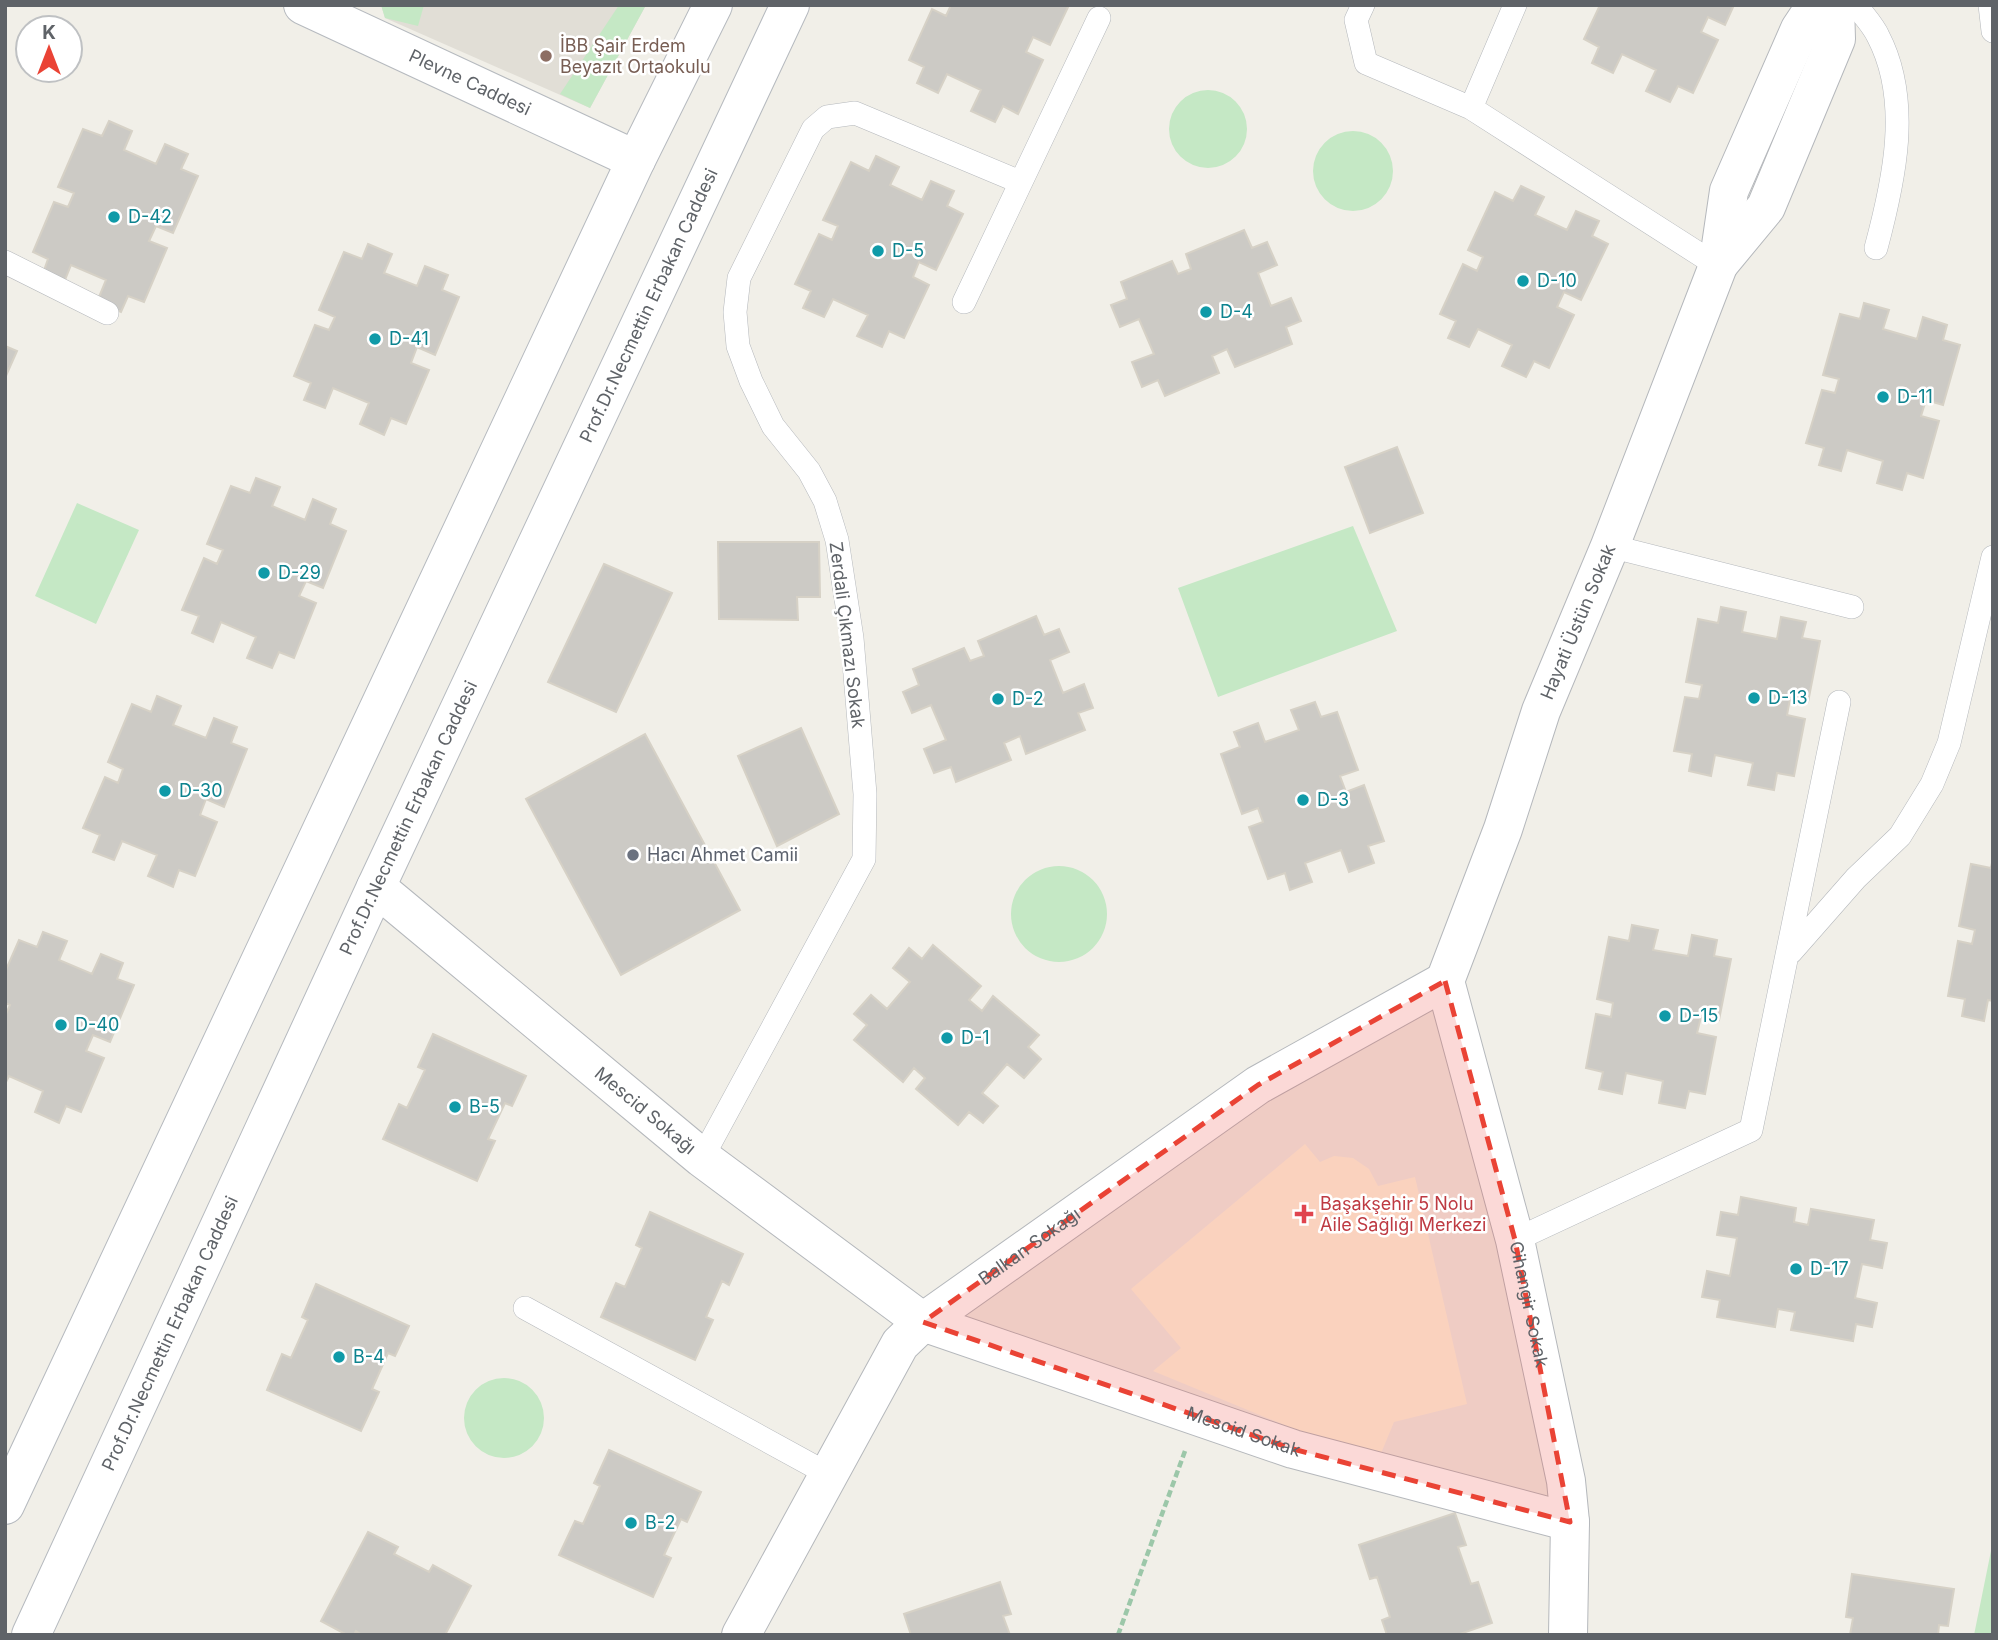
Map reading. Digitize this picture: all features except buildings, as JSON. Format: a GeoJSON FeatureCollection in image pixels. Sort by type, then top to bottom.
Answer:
{"type":"FeatureCollection","features":[{"type":"Feature","properties":{"kind":"street","name":"Plevne Caddesi"},"geometry":{"type":"LineString","coordinates":[[303,5],[636,160]]}},
{"type":"Feature","properties":{"kind":"street"},"geometry":{"type":"LineString","coordinates":[[5,1505],[636,160],[713,5]]}},
{"type":"Feature","properties":{"kind":"street","name":"Prof.Dr.Necmettin Erbakan Caddesi"},"geometry":{"type":"LineString","coordinates":[[31,1635],[376,887],[790,5]]}},
{"type":"Feature","properties":{"kind":"street","name":"Hayati Üstün Sokak"},"geometry":{"type":"LineString","coordinates":[[1445,981],[1503,829],[1541,711],[1610,546],[1718,266],[1729,191],[1800,29],[1816,5]]}},
{"type":"Feature","properties":{"kind":"street","name":"Hayati Üstün Sokak"},"geometry":{"type":"LineString","coordinates":[[1718,266],[1766,207],[1836,39],[1835,5]]}},
{"type":"Feature","properties":{"kind":"street","name":"Mescid Sokağı"},"geometry":{"type":"LineString","coordinates":[[376,887],[702,1158],[923,1322]]}},
{"type":"Feature","properties":{"kind":"street","name":"Cihangir Sokak"},"geometry":{"type":"LineString","coordinates":[[1445,981],[1515,1240],[1566,1481],[1570,1522],[1569,1635]]}},
{"type":"Feature","properties":{"kind":"street","name":"Balkan Sokağı"},"geometry":{"type":"LineString","coordinates":[[741,1635],[900,1344],[923,1322],[1258,1085],[1445,981]]}},
{"type":"Feature","properties":{"kind":"street","name":"Mescid Sokak"},"geometry":{"type":"LineString","coordinates":[[923,1322],[1293,1449],[1570,1522]]}},
{"type":"Feature","properties":{"kind":"lane"},"geometry":{"type":"LineString","coordinates":[[1363,5],[1356,20],[1366,63],[1471,108],[1718,266]]}},
{"type":"Feature","properties":{"kind":"lane"},"geometry":{"type":"LineString","coordinates":[[1471,108],[1516,5]]}},
{"type":"Feature","properties":{"kind":"lane"},"geometry":{"type":"LineString","coordinates":[[1856,5],[1878,35],[1895,83],[1892,190],[1876,248]]}},
{"type":"Feature","properties":{"kind":"lane"},"geometry":{"type":"LineString","coordinates":[[1990,5],[1993,31]]}},
{"type":"Feature","properties":{"kind":"lane"},"geometry":{"type":"LineString","coordinates":[[964,302],[1099,19]]}},
{"type":"Feature","properties":{"kind":"lane","name":"Zerdali Çıkmazı Sokak"},"geometry":{"type":"LineString","coordinates":[[702,1158],[864,859],[865,794],[852,638],[837,540],[825,501],[809,471],[773,426],[738,346],[735,312],[739,278],[813,129],[827,117],[855,113],[1020,182]]}},
{"type":"Feature","properties":{"kind":"lane"},"geometry":{"type":"LineString","coordinates":[[5,262],[107,313]]}},
{"type":"Feature","properties":{"kind":"lane"},"geometry":{"type":"LineString","coordinates":[[1610,546],[1852,607]]}},
{"type":"Feature","properties":{"kind":"lane"},"geometry":{"type":"LineString","coordinates":[[1789,954],[1856,878],[1900,836],[1933,784],[1949,743],[1993,557]]}},
{"type":"Feature","properties":{"kind":"lane"},"geometry":{"type":"LineString","coordinates":[[1515,1240],[1751,1130],[1839,702]]}},
{"type":"Feature","properties":{"kind":"lane"},"geometry":{"type":"LineString","coordinates":[[525,1308],[828,1474]]}},
{"type":"Feature","properties":{"kind":"path"},"geometry":{"type":"LineString","coordinates":[[1118,1635],[1198,1416]]}},
{"type":"Feature","properties":{"kind":"highlighted area"},"geometry":{"type":"Polygon","coordinates":[[[1445,981],[1515,1240],[1570,1522],[1293,1449],[923,1322],[1258,1085],[1445,981]]]}},
{"type":"Feature","properties":{"kind":"shaded area","name":"İBB Şair Erdem Beyazıt Ortaokulu"},"geometry":{"type":"Polygon","coordinates":[[[381,5],[646,5],[590,108],[385,18],[381,5]]]}},
{"type":"Feature","properties":{"kind":"shaded area"},"geometry":{"type":"Polygon","coordinates":[[[1305,1144],[1320,1162],[1334,1156],[1353,1158],[1369,1169],[1378,1186],[1415,1177],[1467,1404],[1394,1422],[1377,1463],[1153,1371],[1181,1348],[1131,1289],[1305,1144]]]}},
{"type":"Feature","properties":{"kind":"green space"},"geometry":{"type":"Polygon","coordinates":[[[381,5],[424,5],[418,26],[385,18],[381,5]]]}},
{"type":"Feature","properties":{"kind":"green space"},"geometry":{"type":"Polygon","coordinates":[[[619,5],[646,5],[590,108],[560,94],[619,5]]]}},
{"type":"Feature","properties":{"kind":"green space"},"geometry":{"type":"Polygon","coordinates":[[[1208,90],[1223,93],[1240,107],[1247,129],[1244,144],[1230,161],[1208,168],[1193,165],[1176,151],[1169,129],[1172,114],[1186,97],[1208,90]]]}},
{"type":"Feature","properties":{"kind":"green space"},"geometry":{"type":"Polygon","coordinates":[[[1345,131],[1361,131],[1382,142],[1393,163],[1393,179],[1382,200],[1361,211],[1345,211],[1331,205],[1319,193],[1313,179],[1313,163],[1319,149],[1331,137],[1345,131]]]}},
{"type":"Feature","properties":{"kind":"green space"},"geometry":{"type":"Polygon","coordinates":[[[77,503],[139,530],[96,624],[35,596],[77,503]]]}},
{"type":"Feature","properties":{"kind":"green space"},"geometry":{"type":"Polygon","coordinates":[[[1353,526],[1397,631],[1218,697],[1178,588],[1353,526]]]}},
{"type":"Feature","properties":{"kind":"green space"},"geometry":{"type":"Polygon","coordinates":[[[1059,866],[1077,869],[1093,880],[1104,896],[1107,914],[1104,932],[1093,948],[1077,959],[1059,962],[1041,959],[1025,948],[1014,932],[1011,914],[1014,896],[1025,880],[1041,869],[1059,866]]]}},
{"type":"Feature","properties":{"kind":"green space"},"geometry":{"type":"Polygon","coordinates":[[[504,1378],[519,1381],[532,1390],[541,1403],[544,1418],[541,1433],[532,1446],[519,1455],[504,1458],[489,1455],[476,1446],[467,1433],[464,1418],[467,1403],[476,1390],[489,1381],[504,1378]]]}},
{"type":"Feature","properties":{"kind":"green space"},"geometry":{"type":"Polygon","coordinates":[[[1993,1541],[1993,1635],[1974,1635],[1993,1541]]]}},
{"type":"Feature","properties":{"kind":"place","name":"İBB Şair Erdem Beyazıt Ortaokulu"},"geometry":{"type":"Point","coordinates":[546,56]}},
{"type":"Feature","properties":{"kind":"place","name":"D-42"},"geometry":{"type":"Point","coordinates":[114,217]}},
{"type":"Feature","properties":{"kind":"place","name":"D-5"},"geometry":{"type":"Point","coordinates":[878,251]}},
{"type":"Feature","properties":{"kind":"place","name":"D-10"},"geometry":{"type":"Point","coordinates":[1523,281]}},
{"type":"Feature","properties":{"kind":"place","name":"D-4"},"geometry":{"type":"Point","coordinates":[1206,312]}},
{"type":"Feature","properties":{"kind":"place","name":"D-41"},"geometry":{"type":"Point","coordinates":[375,339]}},
{"type":"Feature","properties":{"kind":"place","name":"D-11"},"geometry":{"type":"Point","coordinates":[1883,397]}},
{"type":"Feature","properties":{"kind":"place","name":"D-29"},"geometry":{"type":"Point","coordinates":[264,573]}},
{"type":"Feature","properties":{"kind":"place","name":"D-13"},"geometry":{"type":"Point","coordinates":[1754,698]}},
{"type":"Feature","properties":{"kind":"place","name":"D-2"},"geometry":{"type":"Point","coordinates":[998,699]}},
{"type":"Feature","properties":{"kind":"place","name":"D-30"},"geometry":{"type":"Point","coordinates":[165,791]}},
{"type":"Feature","properties":{"kind":"place","name":"D-3"},"geometry":{"type":"Point","coordinates":[1303,800]}},
{"type":"Feature","properties":{"kind":"place","name":"Hacı Ahmet Camii"},"geometry":{"type":"Point","coordinates":[633,855]}},
{"type":"Feature","properties":{"kind":"place","name":"D-15"},"geometry":{"type":"Point","coordinates":[1665,1016]}},
{"type":"Feature","properties":{"kind":"place","name":"D-40"},"geometry":{"type":"Point","coordinates":[61,1025]}},
{"type":"Feature","properties":{"kind":"place","name":"D-1"},"geometry":{"type":"Point","coordinates":[947,1038]}},
{"type":"Feature","properties":{"kind":"place","name":"B-5"},"geometry":{"type":"Point","coordinates":[455,1107]}},
{"type":"Feature","properties":{"kind":"place","name":"Başakşehir 5 Nolu Aile Sağlığı Merkezi"},"geometry":{"type":"Point","coordinates":[1304,1214]}},
{"type":"Feature","properties":{"kind":"place","name":"D-17"},"geometry":{"type":"Point","coordinates":[1796,1269]}},
{"type":"Feature","properties":{"kind":"place","name":"B-4"},"geometry":{"type":"Point","coordinates":[339,1357]}},
{"type":"Feature","properties":{"kind":"place","name":"B-2"},"geometry":{"type":"Point","coordinates":[631,1523]}}]}
